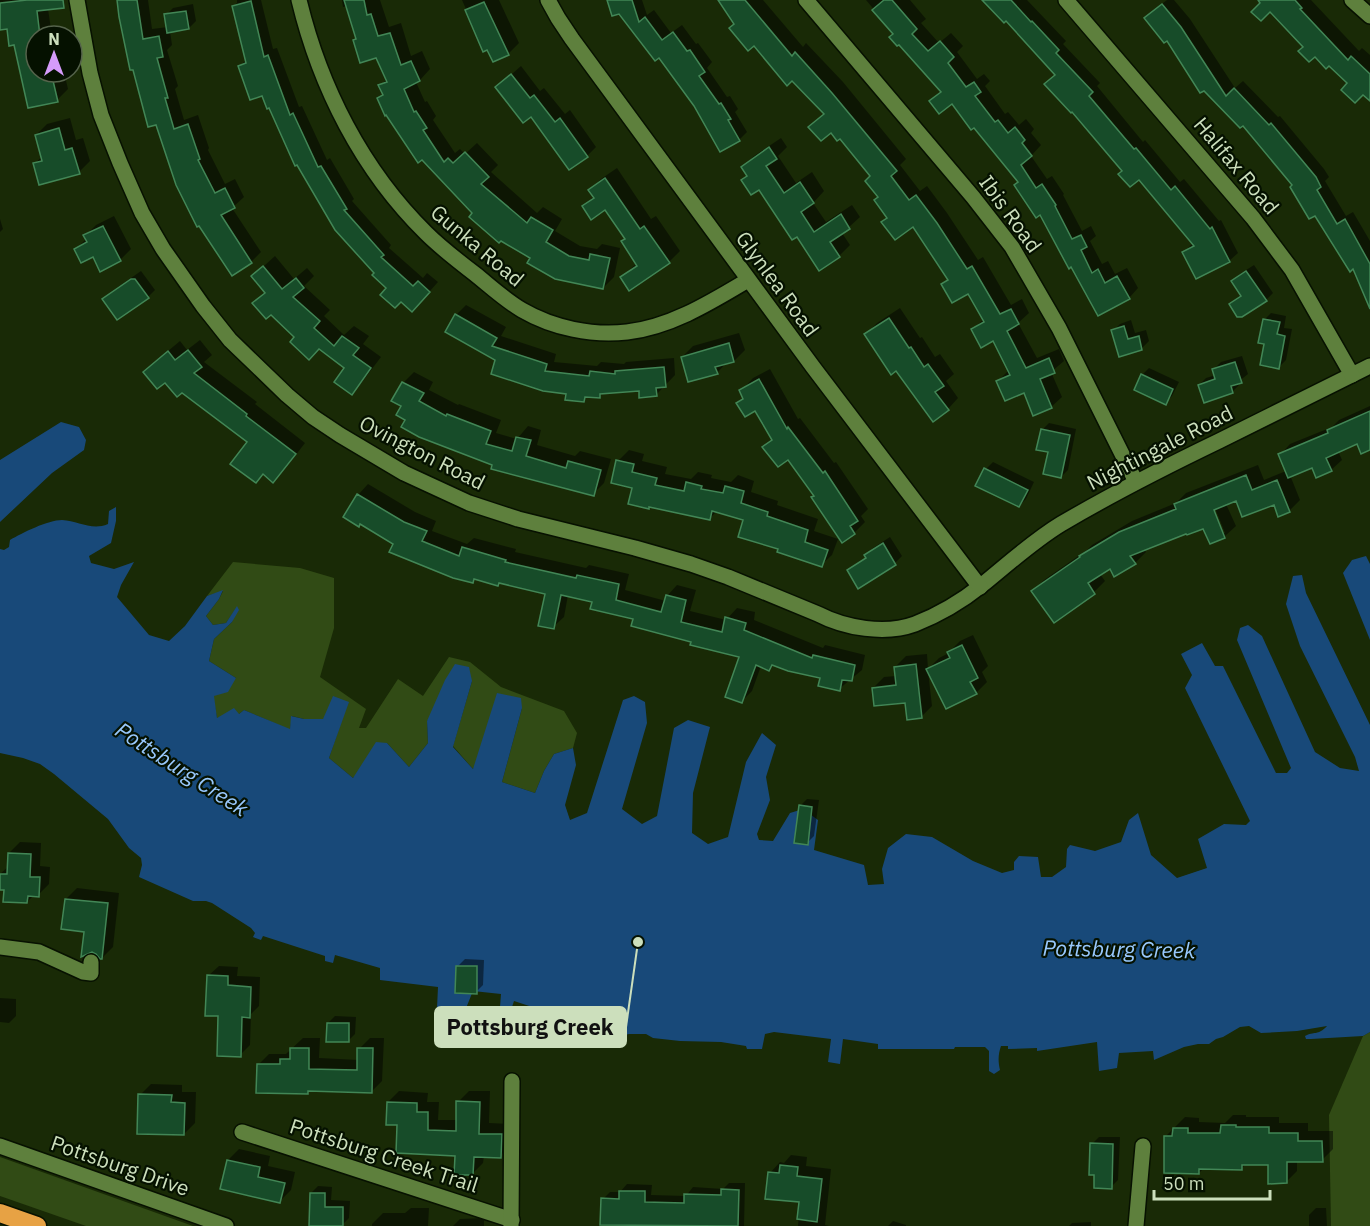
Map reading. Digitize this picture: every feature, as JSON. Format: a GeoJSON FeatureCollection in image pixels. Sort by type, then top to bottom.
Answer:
{"type":"FeatureCollection","features":[{"type":"Feature","properties":{"kind":"highway"},"geometry":{"type":"LineString","coordinates":[[0,1213],[37,1226]]}},
{"type":"Feature","properties":{"kind":"street","name":"Ovington Road"},"geometry":{"type":"LineString","coordinates":[[77,0],[90,73],[101,115],[142,213],[163,249],[230,340],[287,395],[313,417],[340,435],[404,473],[469,503],[518,519],[691,564],[830,620],[852,626],[891,630],[914,624],[949,607],[980,587]]}},
{"type":"Feature","properties":{"kind":"street","name":"Gunka Road"},"geometry":{"type":"LineString","coordinates":[[299,0],[321,74],[359,150],[378,177],[432,240],[522,310],[540,319],[584,331],[626,332],[651,328],[667,322],[711,302],[748,280]]}},
{"type":"Feature","properties":{"kind":"street","name":"Glynlea Road"},"geometry":{"type":"LineString","coordinates":[[548,0],[572,39],[748,280],[980,587]]}},
{"type":"Feature","properties":{"kind":"street","name":"Ibis Road"},"geometry":{"type":"LineString","coordinates":[[806,0],[973,197],[1012,247],[1059,328],[1136,482]]}},
{"type":"Feature","properties":{"kind":"street","name":"Halifax Road"},"geometry":{"type":"LineString","coordinates":[[1066,0],[1253,218],[1292,270],[1352,375]]}},
{"type":"Feature","properties":{"kind":"street"},"geometry":{"type":"LineString","coordinates":[[1352,0],[1370,16]]}},
{"type":"Feature","properties":{"kind":"street","name":"Nightingale Road"},"geometry":{"type":"LineString","coordinates":[[980,587],[1014,558],[1059,525],[1136,482],[1370,366]]}},
{"type":"Feature","properties":{"kind":"street"},"geometry":{"type":"LineString","coordinates":[[0,947],[39,952],[91,974],[91,962]]}},
{"type":"Feature","properties":{"kind":"street"},"geometry":{"type":"LineString","coordinates":[[512,1081],[512,1223]]}},
{"type":"Feature","properties":{"kind":"street","name":"Pottsburg Creek Trail"},"geometry":{"type":"LineString","coordinates":[[243,1132],[512,1223]]}},
{"type":"Feature","properties":{"kind":"street","name":"Pottsburg Drive"},"geometry":{"type":"LineString","coordinates":[[0,1146],[226,1226]]}},
{"type":"Feature","properties":{"kind":"street"},"geometry":{"type":"LineString","coordinates":[[1136,1226],[1143,1146]]}},
{"type":"Feature","properties":{"kind":"green space"},"geometry":{"type":"Polygon","coordinates":[[[233,562],[300,568],[334,578],[334,628],[320,677],[366,709],[359,728],[366,728],[398,679],[423,696],[449,657],[470,662],[501,687],[564,711],[577,733],[573,748],[554,754],[535,793],[502,782],[522,708],[473,769],[453,746],[472,681],[427,721],[428,743],[409,767],[387,743],[353,778],[329,758],[348,702],[323,719],[304,719],[292,716],[290,730],[244,710],[239,714],[217,718],[213,696],[236,678],[209,661],[214,639],[232,622],[237,607],[226,623],[213,625],[206,616],[223,591],[207,596],[233,562]]]}},
{"type":"Feature","properties":{"kind":"green space"},"geometry":{"type":"Polygon","coordinates":[[[1370,1032],[1370,1226],[1331,1226],[1329,1115],[1363,1036],[1370,1032]]]}},
{"type":"Feature","properties":{"kind":"green space"},"geometry":{"type":"Polygon","coordinates":[[[0,1157],[193,1226],[86,1226],[0,1196],[0,1157]]]}},
{"type":"Feature","properties":{"kind":"water"},"geometry":{"type":"Polygon","coordinates":[[[61,422],[79,427],[86,440],[84,450],[52,473],[0,522],[0,460],[61,422]]]}},
{"type":"Feature","properties":{"kind":"water"},"geometry":{"type":"Polygon","coordinates":[[[116,507],[116,521],[111,543],[89,556],[91,563],[114,569],[134,562],[117,597],[149,635],[169,641],[185,626],[207,596],[223,590],[206,616],[213,625],[226,623],[237,606],[239,610],[232,622],[214,639],[209,661],[236,678],[228,692],[214,696],[217,718],[234,708],[239,714],[244,710],[290,729],[291,716],[323,719],[333,696],[349,702],[329,758],[353,778],[376,742],[387,743],[409,767],[428,743],[427,721],[445,680],[455,664],[469,667],[472,681],[453,747],[473,769],[497,693],[521,698],[522,708],[502,782],[535,793],[554,754],[573,748],[576,765],[565,805],[570,820],[587,813],[623,700],[634,696],[645,702],[647,723],[622,809],[642,824],[657,816],[674,728],[688,720],[710,727],[693,793],[692,833],[708,844],[728,837],[746,762],[762,733],[776,745],[766,777],[770,800],[757,834],[759,840],[773,841],[790,813],[803,809],[818,820],[814,850],[864,865],[868,885],[884,884],[882,869],[888,848],[906,834],[932,837],[973,861],[1002,873],[1014,870],[1014,862],[1019,856],[1038,857],[1041,877],[1052,877],[1066,867],[1067,849],[1070,845],[1095,851],[1121,842],[1129,820],[1138,813],[1151,855],[1177,878],[1207,868],[1198,839],[1224,824],[1246,825],[1250,821],[1185,688],[1192,675],[1181,654],[1202,643],[1215,666],[1223,666],[1276,773],[1287,773],[1291,768],[1237,640],[1240,628],[1248,625],[1262,636],[1315,752],[1340,768],[1359,771],[1355,757],[1300,646],[1286,604],[1293,576],[1302,575],[1306,593],[1370,725],[1370,1032],[1363,1036],[1306,1039],[1305,1036],[1321,1031],[1327,1026],[1297,1031],[1261,1033],[1249,1026],[1240,1027],[1209,1044],[1184,1047],[1154,1060],[1153,1051],[1119,1053],[1117,1068],[1099,1071],[1097,1042],[1037,1051],[1037,1048],[1008,1049],[1008,1046],[1001,1046],[1000,1070],[994,1074],[989,1071],[989,1051],[985,1047],[878,1049],[878,1044],[843,1039],[840,1064],[828,1062],[831,1039],[774,1032],[765,1034],[762,1049],[747,1049],[746,1046],[721,1042],[680,1041],[653,1038],[646,1034],[621,1036],[514,1001],[511,1010],[500,1007],[501,994],[473,991],[461,1015],[445,1018],[437,1008],[438,987],[380,980],[380,968],[335,955],[333,963],[325,961],[325,956],[263,936],[261,940],[253,937],[255,933],[251,928],[212,903],[193,901],[139,877],[141,858],[129,848],[108,819],[40,764],[0,753],[0,549],[4,550],[9,547],[10,540],[43,524],[62,520],[96,526],[108,524],[109,511],[116,507]]]}},
{"type":"Feature","properties":{"kind":"water"},"geometry":{"type":"Polygon","coordinates":[[[1366,556],[1370,564],[1370,640],[1343,573],[1352,560],[1366,556]]]}},
{"type":"Feature","properties":{"kind":"building"},"geometry":{"type":"Polygon","coordinates":[[[63,0],[64,8],[37,11],[39,24],[24,24],[24,84],[54,84],[58,102],[28,108],[14,45],[9,46],[7,29],[0,30],[0,3],[63,0]]]}},
{"type":"Feature","properties":{"kind":"building"},"geometry":{"type":"Polygon","coordinates":[[[117,0],[137,0],[143,39],[159,36],[163,57],[157,58],[174,129],[188,124],[200,159],[198,160],[215,193],[225,188],[235,208],[221,215],[252,263],[232,276],[199,226],[197,227],[176,185],[156,125],[148,127],[133,70],[130,70],[117,0]]]}},
{"type":"Feature","properties":{"kind":"building"},"geometry":{"type":"Polygon","coordinates":[[[344,0],[364,0],[367,15],[371,14],[378,36],[390,33],[401,65],[411,61],[420,81],[404,89],[414,112],[416,111],[427,128],[423,130],[444,162],[448,158],[453,163],[465,152],[489,177],[481,184],[527,223],[531,217],[553,230],[546,242],[569,256],[589,260],[590,254],[610,258],[603,289],[555,279],[527,263],[530,258],[501,241],[499,243],[469,217],[472,213],[422,160],[418,163],[385,116],[377,98],[383,95],[378,85],[387,82],[376,58],[360,63],[353,40],[356,39],[344,0]]]}},
{"type":"Feature","properties":{"kind":"building"},"geometry":{"type":"Polygon","coordinates":[[[607,0],[632,0],[639,22],[645,17],[662,40],[673,32],[687,51],[690,50],[705,72],[699,76],[719,104],[721,103],[740,141],[720,152],[694,106],[659,58],[655,61],[619,14],[612,16],[607,0]]]}},
{"type":"Feature","properties":{"kind":"building"},"geometry":{"type":"Polygon","coordinates":[[[718,0],[745,0],[792,56],[795,52],[897,171],[891,176],[909,200],[916,195],[967,269],[972,266],[1000,314],[1011,309],[1019,324],[1007,331],[1026,368],[1049,358],[1055,373],[1040,379],[1052,408],[1033,416],[1024,393],[1005,401],[996,381],[1010,375],[993,341],[981,348],[971,329],[984,322],[968,294],[952,303],[941,284],[948,280],[913,227],[895,240],[881,222],[887,218],[874,200],[878,197],[865,181],[870,176],[840,139],[837,141],[831,133],[821,141],[808,127],[824,114],[792,81],[787,86],[754,46],[748,51],[729,28],[734,24],[718,0]]]}},
{"type":"Feature","properties":{"kind":"building"},"geometry":{"type":"Polygon","coordinates":[[[884,0],[892,0],[917,29],[912,34],[928,51],[940,41],[954,57],[948,63],[966,87],[974,82],[981,92],[975,96],[995,122],[998,120],[1008,133],[1015,127],[1025,140],[1022,143],[1032,156],[1021,165],[1036,188],[1042,184],[1056,205],[1072,239],[1081,235],[1087,247],[1081,250],[1092,273],[1098,269],[1105,283],[1117,276],[1130,299],[1098,316],[1040,215],[1036,218],[1014,185],[1018,182],[974,128],[971,130],[952,104],[939,114],[929,101],[941,92],[889,37],[893,34],[872,10],[884,0]]]}},
{"type":"Feature","properties":{"kind":"building"},"geometry":{"type":"Polygon","coordinates":[[[982,0],[1011,0],[1032,21],[1059,50],[1056,53],[1093,92],[1089,96],[1134,149],[1136,148],[1171,190],[1175,186],[1210,229],[1212,227],[1230,262],[1196,279],[1182,252],[1194,246],[1139,180],[1130,187],[1118,174],[1122,171],[1072,112],[1044,84],[1055,75],[1006,21],[1004,23],[982,0]]]}},
{"type":"Feature","properties":{"kind":"building"},"geometry":{"type":"Polygon","coordinates":[[[1258,0],[1295,0],[1302,8],[1300,9],[1348,60],[1351,56],[1370,74],[1370,101],[1363,95],[1355,103],[1341,90],[1347,83],[1329,66],[1326,69],[1315,57],[1309,62],[1298,51],[1303,47],[1270,12],[1261,21],[1251,12],[1260,3],[1258,0]]]}},
{"type":"Feature","properties":{"kind":"building"},"geometry":{"type":"Polygon","coordinates":[[[251,1],[264,57],[268,55],[290,115],[293,113],[318,167],[321,166],[347,209],[344,210],[384,255],[381,257],[413,286],[418,281],[430,292],[412,312],[401,302],[395,308],[380,295],[386,288],[372,275],[374,273],[335,230],[297,165],[295,166],[262,96],[250,100],[238,66],[246,63],[232,6],[251,1]]]}},
{"type":"Feature","properties":{"kind":"building"},"geometry":{"type":"Polygon","coordinates":[[[484,2],[509,55],[493,62],[487,50],[483,52],[465,10],[484,2]]]}},
{"type":"Feature","properties":{"kind":"building"},"geometry":{"type":"Polygon","coordinates":[[[1162,4],[1181,27],[1226,96],[1234,88],[1269,125],[1271,123],[1316,177],[1321,187],[1317,190],[1337,224],[1345,219],[1370,264],[1370,309],[1353,269],[1350,272],[1315,216],[1309,219],[1290,187],[1292,185],[1243,126],[1240,128],[1204,91],[1200,93],[1167,41],[1164,43],[1144,18],[1162,4]]]}},
{"type":"Feature","properties":{"kind":"building"},"geometry":{"type":"Polygon","coordinates":[[[186,11],[189,29],[167,33],[164,14],[186,11]]]}},
{"type":"Feature","properties":{"kind":"building"},"geometry":{"type":"Polygon","coordinates":[[[511,74],[530,98],[534,95],[555,122],[560,118],[588,157],[569,170],[531,117],[523,123],[495,87],[511,74]]]}},
{"type":"Feature","properties":{"kind":"building"},"geometry":{"type":"Polygon","coordinates":[[[59,128],[65,150],[72,148],[80,174],[39,185],[33,163],[42,161],[35,135],[59,128]]]}},
{"type":"Feature","properties":{"kind":"building"},"geometry":{"type":"Polygon","coordinates":[[[769,147],[777,159],[766,166],[784,193],[800,182],[814,203],[801,212],[814,232],[841,214],[850,229],[830,242],[840,257],[819,271],[797,237],[792,240],[759,190],[751,195],[741,180],[747,176],[741,167],[769,147]]]}},
{"type":"Feature","properties":{"kind":"building"},"geometry":{"type":"Polygon","coordinates":[[[605,178],[640,229],[644,226],[670,263],[629,291],[620,277],[637,266],[621,241],[625,239],[605,210],[591,220],[582,206],[594,198],[588,190],[605,178]]]}},
{"type":"Feature","properties":{"kind":"building"},"geometry":{"type":"Polygon","coordinates":[[[103,226],[121,261],[100,272],[93,257],[81,263],[74,249],[87,242],[83,235],[103,226]]]}},
{"type":"Feature","properties":{"kind":"building"},"geometry":{"type":"Polygon","coordinates":[[[263,266],[282,289],[296,278],[304,288],[293,297],[320,321],[314,328],[334,346],[342,336],[359,348],[353,355],[371,368],[352,395],[334,382],[344,368],[319,349],[309,360],[290,342],[294,337],[271,315],[266,319],[252,303],[265,293],[251,276],[263,266]]]}},
{"type":"Feature","properties":{"kind":"building"},"geometry":{"type":"Polygon","coordinates":[[[1246,271],[1267,301],[1242,317],[1237,317],[1229,304],[1241,296],[1231,281],[1246,271]]]}},
{"type":"Feature","properties":{"kind":"building"},"geometry":{"type":"Polygon","coordinates":[[[131,279],[135,279],[149,298],[117,320],[102,299],[131,279]]]}},
{"type":"Feature","properties":{"kind":"building"},"geometry":{"type":"Polygon","coordinates":[[[455,314],[497,338],[492,346],[547,364],[545,371],[589,376],[590,371],[615,374],[615,371],[664,367],[666,387],[656,388],[657,396],[639,398],[639,391],[600,394],[600,398],[585,397],[584,402],[565,400],[566,394],[543,391],[491,374],[495,360],[445,332],[455,314]]]}},
{"type":"Feature","properties":{"kind":"building"},"geometry":{"type":"Polygon","coordinates":[[[889,318],[924,367],[928,364],[944,386],[935,392],[949,410],[933,422],[896,371],[891,375],[864,334],[889,318]]]}},
{"type":"Feature","properties":{"kind":"building"},"geometry":{"type":"Polygon","coordinates":[[[1263,319],[1280,322],[1277,334],[1285,336],[1279,369],[1260,365],[1264,344],[1258,343],[1263,319]]]}},
{"type":"Feature","properties":{"kind":"building"},"geometry":{"type":"Polygon","coordinates":[[[1124,326],[1128,339],[1139,336],[1142,350],[1119,357],[1111,330],[1124,326]]]}},
{"type":"Feature","properties":{"kind":"building"},"geometry":{"type":"Polygon","coordinates":[[[729,343],[734,362],[715,367],[718,374],[688,382],[681,357],[729,343]]]}},
{"type":"Feature","properties":{"kind":"building"},"geometry":{"type":"Polygon","coordinates":[[[188,350],[202,367],[194,373],[296,454],[273,483],[263,474],[256,483],[230,464],[247,442],[182,393],[177,397],[165,383],[157,389],[143,372],[168,351],[175,360],[188,350]]]}},
{"type":"Feature","properties":{"kind":"building"},"geometry":{"type":"Polygon","coordinates":[[[1235,362],[1242,383],[1231,386],[1233,393],[1204,403],[1198,385],[1215,379],[1212,369],[1235,362]]]}},
{"type":"Feature","properties":{"kind":"building"},"geometry":{"type":"Polygon","coordinates":[[[1141,374],[1173,389],[1166,405],[1134,390],[1141,374]]]}},
{"type":"Feature","properties":{"kind":"building"},"geometry":{"type":"Polygon","coordinates":[[[759,379],[787,429],[788,427],[823,473],[825,471],[858,521],[850,526],[855,534],[842,543],[811,497],[814,496],[788,460],[778,467],[762,447],[772,440],[755,411],[745,417],[736,403],[743,399],[739,390],[759,379]]]}},
{"type":"Feature","properties":{"kind":"building"},"geometry":{"type":"Polygon","coordinates":[[[402,382],[424,393],[419,401],[446,416],[447,414],[491,431],[486,444],[512,451],[516,437],[531,440],[526,456],[566,468],[568,461],[601,470],[594,496],[491,469],[492,465],[419,437],[401,427],[405,420],[396,415],[401,406],[391,401],[402,382]]]}},
{"type":"Feature","properties":{"kind":"building"},"geometry":{"type":"Polygon","coordinates":[[[1370,411],[1370,450],[1361,454],[1357,444],[1326,458],[1332,471],[1316,478],[1312,468],[1288,478],[1278,454],[1328,433],[1327,430],[1370,411]]]}},
{"type":"Feature","properties":{"kind":"building"},"geometry":{"type":"Polygon","coordinates":[[[1041,429],[1070,435],[1061,478],[1043,474],[1048,452],[1036,450],[1041,429]]]}},
{"type":"Feature","properties":{"kind":"building"},"geometry":{"type":"Polygon","coordinates":[[[616,460],[634,464],[632,472],[657,478],[655,485],[684,491],[686,482],[702,486],[701,489],[723,493],[725,486],[744,491],[741,503],[768,512],[767,516],[808,530],[805,542],[828,550],[822,567],[777,552],[778,549],[738,537],[743,520],[712,511],[710,520],[628,504],[632,488],[611,483],[616,460]]]}},
{"type":"Feature","properties":{"kind":"building"},"geometry":{"type":"Polygon","coordinates":[[[984,468],[1028,490],[1019,507],[975,486],[984,468]]]}},
{"type":"Feature","properties":{"kind":"building"},"geometry":{"type":"Polygon","coordinates":[[[1246,475],[1252,490],[1277,480],[1290,512],[1278,517],[1274,505],[1242,517],[1236,501],[1214,510],[1225,538],[1210,544],[1203,529],[1130,556],[1136,564],[1114,577],[1110,569],[1088,583],[1095,594],[1054,623],[1031,591],[1079,556],[1119,532],[1176,509],[1174,504],[1246,475]]]}},
{"type":"Feature","properties":{"kind":"building"},"geometry":{"type":"Polygon","coordinates":[[[357,494],[404,522],[427,531],[422,541],[459,556],[462,547],[506,560],[505,562],[576,578],[577,575],[619,584],[616,600],[661,612],[666,595],[686,600],[681,622],[722,632],[725,617],[746,623],[744,630],[812,658],[813,655],[855,665],[852,681],[842,680],[840,691],[818,686],[820,678],[772,665],[769,671],[756,665],[742,703],[725,697],[739,657],[690,645],[691,642],[631,626],[633,619],[590,609],[592,602],[561,595],[554,629],[538,626],[545,594],[499,583],[498,586],[474,579],[473,583],[453,578],[389,552],[393,544],[360,524],[359,527],[343,517],[357,494]]]}},
{"type":"Feature","properties":{"kind":"building"},"geometry":{"type":"Polygon","coordinates":[[[883,543],[896,565],[858,589],[847,570],[866,558],[864,555],[883,543]]]}},
{"type":"Feature","properties":{"kind":"building"},"geometry":{"type":"Polygon","coordinates":[[[962,645],[978,678],[970,682],[977,694],[946,709],[926,669],[950,658],[947,652],[962,645]]]}},
{"type":"Feature","properties":{"kind":"building"},"geometry":{"type":"Polygon","coordinates":[[[916,664],[922,718],[907,720],[905,703],[874,706],[872,688],[896,685],[894,667],[916,664]]]}},
{"type":"Feature","properties":{"kind":"building"},"geometry":{"type":"Polygon","coordinates":[[[799,805],[812,807],[808,845],[794,843],[799,805]]]}},
{"type":"Feature","properties":{"kind":"building"},"geometry":{"type":"Polygon","coordinates":[[[8,853],[31,854],[30,877],[40,877],[39,897],[28,896],[27,903],[3,902],[4,890],[0,890],[0,874],[7,874],[8,853]]]}},
{"type":"Feature","properties":{"kind":"building"},"geometry":{"type":"Polygon","coordinates":[[[65,899],[108,903],[102,959],[92,952],[81,957],[84,932],[61,929],[65,899]]]}},
{"type":"Feature","properties":{"kind":"building"},"geometry":{"type":"Polygon","coordinates":[[[456,966],[477,966],[477,994],[455,993],[456,966]]]}},
{"type":"Feature","properties":{"kind":"building"},"geometry":{"type":"Polygon","coordinates":[[[207,975],[228,976],[228,985],[251,987],[250,1018],[242,1017],[241,1057],[217,1056],[218,1016],[205,1016],[207,975]]]}},
{"type":"Feature","properties":{"kind":"building"},"geometry":{"type":"Polygon","coordinates":[[[327,1023],[349,1023],[349,1042],[326,1042],[327,1023]]]}},
{"type":"Feature","properties":{"kind":"building"},"geometry":{"type":"Polygon","coordinates":[[[290,1048],[309,1048],[309,1069],[357,1070],[357,1048],[373,1048],[372,1093],[308,1091],[308,1094],[256,1093],[257,1064],[280,1064],[280,1059],[290,1059],[290,1048]]]}},
{"type":"Feature","properties":{"kind":"building"},"geometry":{"type":"Polygon","coordinates":[[[138,1094],[172,1095],[171,1102],[185,1103],[184,1135],[137,1134],[138,1094]]]}},
{"type":"Feature","properties":{"kind":"building"},"geometry":{"type":"Polygon","coordinates":[[[456,1101],[480,1102],[479,1134],[502,1134],[501,1158],[474,1157],[473,1175],[454,1175],[455,1156],[396,1153],[397,1125],[386,1125],[387,1102],[417,1103],[417,1112],[428,1112],[428,1130],[456,1131],[456,1101]]]}},
{"type":"Feature","properties":{"kind":"building"},"geometry":{"type":"Polygon","coordinates":[[[1221,1125],[1269,1127],[1269,1133],[1298,1133],[1298,1141],[1322,1141],[1323,1162],[1287,1162],[1287,1183],[1268,1184],[1268,1165],[1242,1165],[1242,1170],[1199,1169],[1199,1174],[1164,1173],[1164,1136],[1172,1136],[1173,1128],[1188,1128],[1188,1133],[1220,1133],[1221,1125]]]}},
{"type":"Feature","properties":{"kind":"building"},"geometry":{"type":"Polygon","coordinates":[[[1090,1143],[1113,1144],[1112,1189],[1094,1188],[1094,1175],[1089,1175],[1090,1143]]]}},
{"type":"Feature","properties":{"kind":"building"},"geometry":{"type":"Polygon","coordinates":[[[227,1160],[260,1167],[258,1177],[285,1183],[280,1203],[220,1189],[227,1160]]]}},
{"type":"Feature","properties":{"kind":"building"},"geometry":{"type":"Polygon","coordinates":[[[780,1165],[798,1167],[797,1176],[822,1179],[817,1222],[797,1219],[799,1202],[765,1199],[768,1172],[779,1173],[780,1165]]]}},
{"type":"Feature","properties":{"kind":"building"},"geometry":{"type":"Polygon","coordinates":[[[721,1189],[739,1190],[738,1226],[600,1225],[601,1198],[619,1199],[619,1191],[645,1191],[645,1202],[684,1203],[684,1194],[721,1195],[721,1189]]]}},
{"type":"Feature","properties":{"kind":"building"},"geometry":{"type":"Polygon","coordinates":[[[310,1193],[325,1193],[325,1207],[343,1207],[343,1226],[309,1226],[310,1193]]]}},
{"type":"Feature","properties":{"kind":"place","name":"Pottsburg Creek"},"geometry":{"type":"Point","coordinates":[638,942]}}]}
